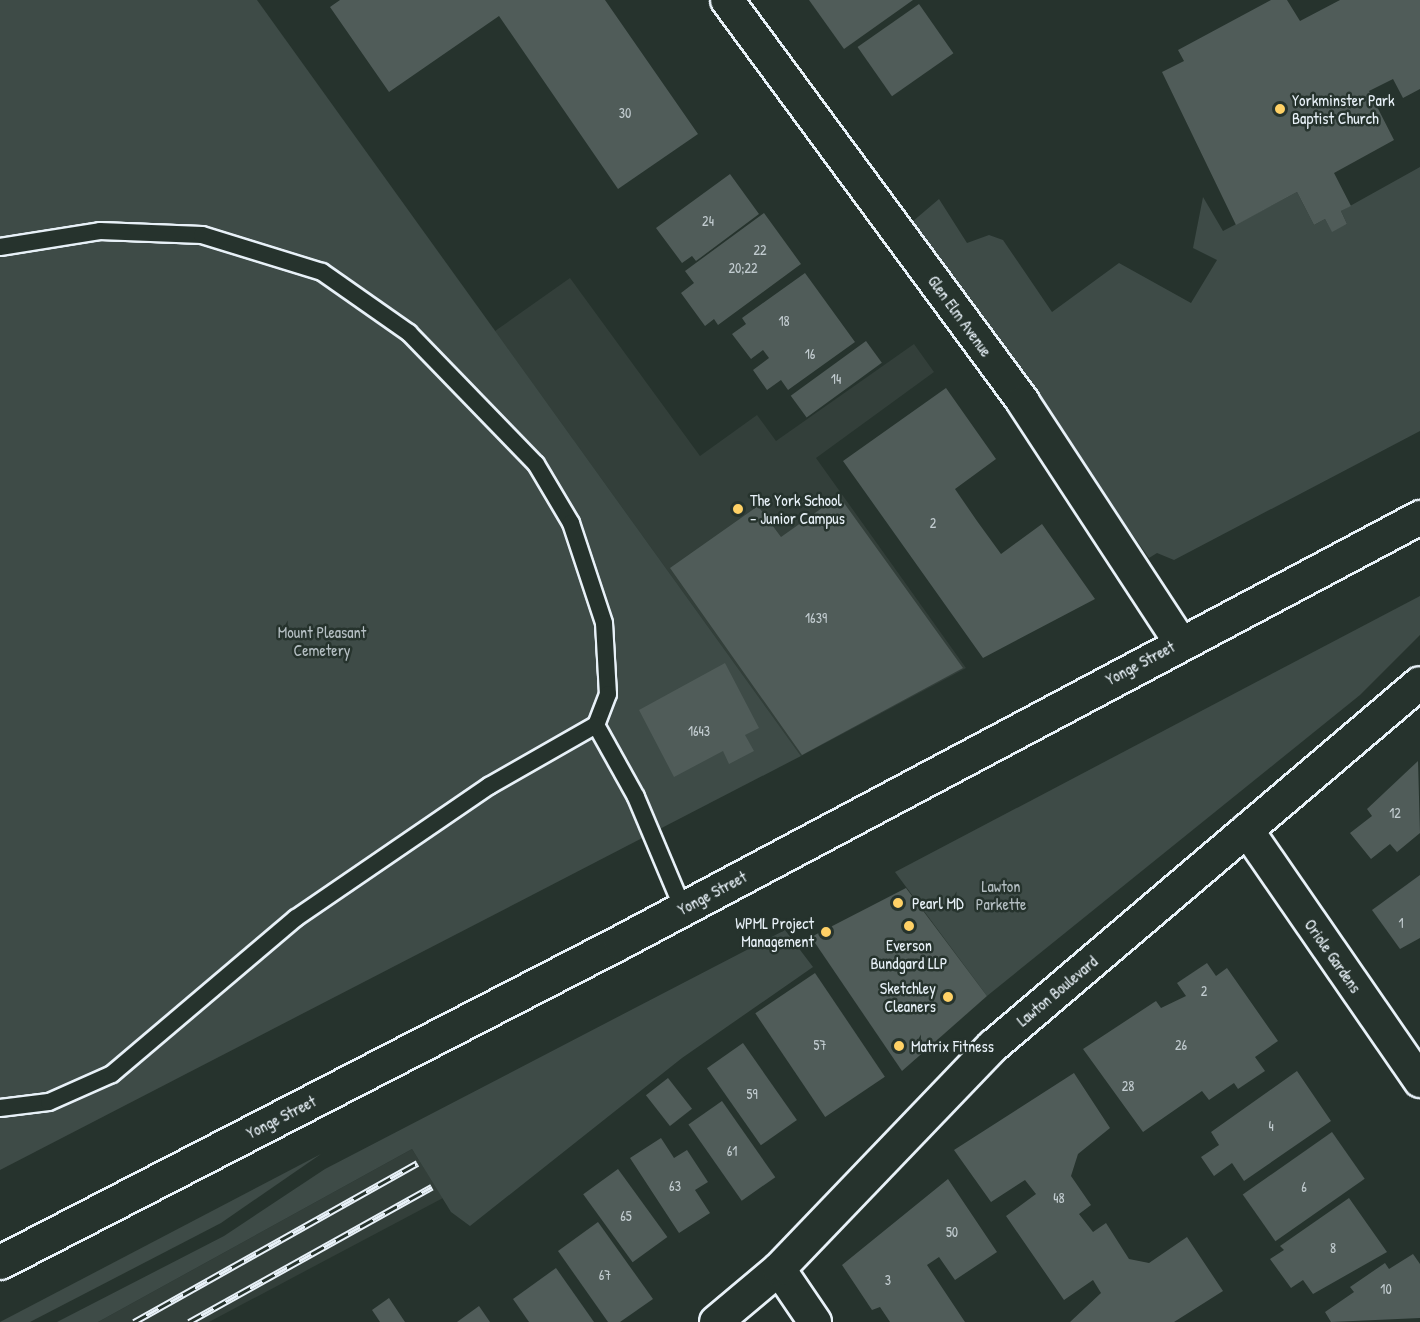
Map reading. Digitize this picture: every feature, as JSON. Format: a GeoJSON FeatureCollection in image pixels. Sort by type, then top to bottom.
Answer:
{"type":"FeatureCollection","features":[{"type":"Feature","properties":{"kind":"main road","name":"Yonge Street"},"geometry":{"type":"LineString","coordinates":[[0,1262],[683,909],[1180,642],[1420,517]]}},
{"type":"Feature","properties":{"kind":"street","name":"Glen Elm Avenue"},"geometry":{"type":"LineString","coordinates":[[727,0],[1023,402],[1180,642]]}},
{"type":"Feature","properties":{"kind":"street","name":"Lawton Boulevard"},"geometry":{"type":"LineString","coordinates":[[716,1322],[779,1269],[993,1046],[1420,683]]}},
{"type":"Feature","properties":{"kind":"street","name":"Oriole Gardens"},"geometry":{"type":"LineString","coordinates":[[1247,830],[1420,1081]]}},
{"type":"Feature","properties":{"kind":"street"},"geometry":{"type":"LineString","coordinates":[[779,1269],[815,1322]]}},
{"type":"Feature","properties":{"kind":"lane"},"geometry":{"type":"LineString","coordinates":[[0,246],[100,231],[202,235],[322,272],[393,320],[494,416],[536,464],[571,523],[604,623],[608,694],[596,725],[489,786],[296,918],[112,1074],[49,1102],[0,1108]]}},
{"type":"Feature","properties":{"kind":"lane"},"geometry":{"type":"LineString","coordinates":[[596,725],[636,796],[683,909]]}},
{"type":"Feature","properties":{"kind":"shaded area","name":"The York School - Junior Campus"},"geometry":{"type":"Polygon","coordinates":[[[570,278],[700,456],[757,415],[776,441],[914,344],[934,372],[816,458],[966,668],[801,756],[495,331],[570,278]]]}},
{"type":"Feature","properties":{"kind":"shaded area"},"geometry":{"type":"Polygon","coordinates":[[[412,1149],[443,1198],[209,1322],[98,1322],[412,1149]]]}},
{"type":"Feature","properties":{"kind":"green space","name":"Mount Pleasant Cemetery"},"geometry":{"type":"Polygon","coordinates":[[[0,0],[257,0],[801,756],[0,1170],[0,0]]]}},
{"type":"Feature","properties":{"kind":"green space"},"geometry":{"type":"Polygon","coordinates":[[[1420,167],[1420,431],[1174,560],[1157,553],[1149,558],[912,222],[939,199],[967,243],[989,235],[1003,240],[1052,312],[1119,263],[1191,303],[1217,260],[1193,248],[1203,197],[1223,231],[1297,192],[1314,225],[1325,219],[1332,231],[1347,224],[1341,211],[1420,167]]]}},
{"type":"Feature","properties":{"kind":"green space","name":"Lawton Parkette"},"geometry":{"type":"Polygon","coordinates":[[[1420,596],[1420,635],[1360,695],[987,996],[895,872],[1420,596]]]}},
{"type":"Feature","properties":{"kind":"green space"},"geometry":{"type":"Polygon","coordinates":[[[785,930],[813,967],[682,1058],[470,1226],[451,1212],[412,1149],[98,1322],[57,1322],[224,1236],[325,1169],[785,930]]]}},
{"type":"Feature","properties":{"kind":"green space"},"geometry":{"type":"Polygon","coordinates":[[[321,1154],[221,1223],[30,1322],[0,1322],[321,1154]]]}},
{"type":"Feature","properties":{"kind":"building"},"geometry":{"type":"Polygon","coordinates":[[[340,0],[605,0],[698,134],[618,189],[499,16],[389,92],[330,7],[340,0]]]}},
{"type":"Feature","properties":{"kind":"building"},"geometry":{"type":"Polygon","coordinates":[[[809,0],[913,0],[844,49],[809,0]]]}},
{"type":"Feature","properties":{"kind":"building","name":"Yorkminster Park Baptist Church"},"geometry":{"type":"Polygon","coordinates":[[[1271,0],[1287,0],[1300,21],[1340,0],[1420,0],[1420,89],[1403,98],[1393,79],[1369,91],[1394,140],[1334,173],[1351,206],[1341,211],[1347,224],[1332,232],[1325,219],[1314,225],[1297,192],[1236,225],[1162,72],[1184,61],[1178,50],[1271,0]]]}},
{"type":"Feature","properties":{"kind":"building"},"geometry":{"type":"Polygon","coordinates":[[[919,4],[953,53],[892,96],[858,47],[919,4]]]}},
{"type":"Feature","properties":{"kind":"building"},"geometry":{"type":"Polygon","coordinates":[[[730,174],[759,214],[696,261],[692,256],[682,263],[656,228],[730,174]]]}},
{"type":"Feature","properties":{"kind":"building"},"geometry":{"type":"Polygon","coordinates":[[[764,213],[801,264],[718,325],[714,319],[705,326],[681,293],[694,283],[685,271],[764,213]]]}},
{"type":"Feature","properties":{"kind":"building"},"geometry":{"type":"Polygon","coordinates":[[[805,273],[855,342],[788,390],[781,380],[767,390],[753,370],[769,358],[763,350],[751,359],[732,334],[746,324],[742,318],[805,273]]]}},
{"type":"Feature","properties":{"kind":"building"},"geometry":{"type":"Polygon","coordinates":[[[866,341],[882,363],[807,418],[791,396],[866,341]]]}},
{"type":"Feature","properties":{"kind":"building"},"geometry":{"type":"Polygon","coordinates":[[[946,388],[996,459],[955,489],[977,521],[1001,554],[1042,524],[1095,599],[983,658],[843,461],[946,388]]]}},
{"type":"Feature","properties":{"kind":"building"},"geometry":{"type":"Polygon","coordinates":[[[839,496],[963,668],[802,755],[670,568],[758,506],[781,537],[839,496]]]}},
{"type":"Feature","properties":{"kind":"building"},"geometry":{"type":"Polygon","coordinates":[[[725,663],[759,728],[745,735],[754,751],[729,764],[723,751],[674,777],[639,710],[725,663]]]}},
{"type":"Feature","properties":{"kind":"building"},"geometry":{"type":"Polygon","coordinates":[[[1418,761],[1420,833],[1397,852],[1390,844],[1371,859],[1350,833],[1372,816],[1367,809],[1418,761]]]}},
{"type":"Feature","properties":{"kind":"building"},"geometry":{"type":"Polygon","coordinates":[[[1420,875],[1420,938],[1400,949],[1372,910],[1420,875]]]}},
{"type":"Feature","properties":{"kind":"building"},"geometry":{"type":"Polygon","coordinates":[[[906,888],[987,996],[902,1071],[811,937],[906,888]]]}},
{"type":"Feature","properties":{"kind":"building"},"geometry":{"type":"Polygon","coordinates":[[[1207,963],[1216,976],[1227,968],[1278,1041],[1255,1057],[1265,1071],[1238,1089],[1234,1083],[1209,1100],[1202,1091],[1143,1132],[1083,1049],[1156,1001],[1161,1008],[1186,996],[1177,983],[1207,963]]]}},
{"type":"Feature","properties":{"kind":"building"},"geometry":{"type":"Polygon","coordinates":[[[815,973],[885,1077],[825,1117],[755,1013],[815,973]]]}},
{"type":"Feature","properties":{"kind":"building"},"geometry":{"type":"Polygon","coordinates":[[[743,1043],[797,1120],[761,1145],[707,1068],[743,1043]]]}},
{"type":"Feature","properties":{"kind":"building"},"geometry":{"type":"Polygon","coordinates":[[[1297,1071],[1331,1121],[1244,1181],[1232,1163],[1214,1176],[1201,1157],[1219,1145],[1211,1132],[1297,1071]]]}},
{"type":"Feature","properties":{"kind":"building"},"geometry":{"type":"Polygon","coordinates":[[[1074,1073],[1110,1128],[1078,1154],[1071,1176],[1091,1205],[1079,1214],[1093,1232],[1106,1223],[1129,1259],[1149,1263],[1187,1237],[1223,1291],[1174,1322],[1070,1322],[1101,1293],[1093,1280],[1064,1300],[1006,1216],[1036,1194],[1025,1180],[991,1202],[954,1150],[1074,1073]]]}},
{"type":"Feature","properties":{"kind":"building"},"geometry":{"type":"Polygon","coordinates":[[[668,1078],[692,1109],[670,1126],[646,1095],[668,1078]]]}},
{"type":"Feature","properties":{"kind":"building"},"geometry":{"type":"Polygon","coordinates":[[[722,1101],[775,1177],[742,1201],[688,1125],[722,1101]]]}},
{"type":"Feature","properties":{"kind":"building"},"geometry":{"type":"Polygon","coordinates":[[[1332,1132],[1365,1179],[1275,1241],[1243,1195],[1332,1132]]]}},
{"type":"Feature","properties":{"kind":"building"},"geometry":{"type":"Polygon","coordinates":[[[661,1138],[674,1158],[687,1150],[708,1182],[695,1190],[710,1213],[679,1233],[630,1158],[661,1138]]]}},
{"type":"Feature","properties":{"kind":"building"},"geometry":{"type":"Polygon","coordinates":[[[618,1169],[667,1237],[633,1262],[583,1194],[618,1169]]]}},
{"type":"Feature","properties":{"kind":"building"},"geometry":{"type":"Polygon","coordinates":[[[948,1179],[997,1252],[955,1280],[939,1257],[927,1265],[965,1322],[890,1322],[880,1307],[872,1310],[842,1265],[948,1179]]]}},
{"type":"Feature","properties":{"kind":"building"},"geometry":{"type":"Polygon","coordinates":[[[1349,1198],[1387,1252],[1313,1294],[1303,1280],[1291,1288],[1270,1259],[1284,1250],[1280,1246],[1349,1198]]]}},
{"type":"Feature","properties":{"kind":"building"},"geometry":{"type":"Polygon","coordinates":[[[598,1222],[653,1299],[620,1322],[608,1322],[558,1251],[598,1222]]]}},
{"type":"Feature","properties":{"kind":"building"},"geometry":{"type":"Polygon","coordinates":[[[1413,1254],[1420,1264],[1420,1318],[1331,1322],[1325,1312],[1354,1292],[1350,1287],[1385,1263],[1389,1269],[1413,1254]]]}},
{"type":"Feature","properties":{"kind":"building"},"geometry":{"type":"Polygon","coordinates":[[[556,1268],[594,1322],[529,1322],[513,1299],[556,1268]]]}},
{"type":"Feature","properties":{"kind":"building"},"geometry":{"type":"Polygon","coordinates":[[[389,1298],[405,1322],[380,1322],[372,1310],[389,1298]]]}},
{"type":"Feature","properties":{"kind":"building"},"geometry":{"type":"Polygon","coordinates":[[[479,1306],[490,1322],[457,1322],[479,1306]]]}},
{"type":"Feature","properties":{"kind":"railway"},"geometry":{"type":"LineString","coordinates":[[134,1322],[417,1163]]}},
{"type":"Feature","properties":{"kind":"railway"},"geometry":{"type":"LineString","coordinates":[[189,1322],[432,1187]]}},
{"type":"Feature","properties":{"kind":"place","name":"Yorkminster Park Baptist Church"},"geometry":{"type":"Point","coordinates":[1280,109]}},
{"type":"Feature","properties":{"kind":"place","name":"The York School - Junior Campus"},"geometry":{"type":"Point","coordinates":[738,509]}},
{"type":"Feature","properties":{"kind":"place","name":"Pearl MD"},"geometry":{"type":"Point","coordinates":[898,903]}},
{"type":"Feature","properties":{"kind":"place","name":"Everson Bundgard LLP"},"geometry":{"type":"Point","coordinates":[909,926]}},
{"type":"Feature","properties":{"kind":"place","name":"WPML Project Management"},"geometry":{"type":"Point","coordinates":[826,932]}},
{"type":"Feature","properties":{"kind":"place","name":"Sketchley Cleaners"},"geometry":{"type":"Point","coordinates":[948,997]}},
{"type":"Feature","properties":{"kind":"place","name":"Matrix Fitness"},"geometry":{"type":"Point","coordinates":[899,1046]}}]}
